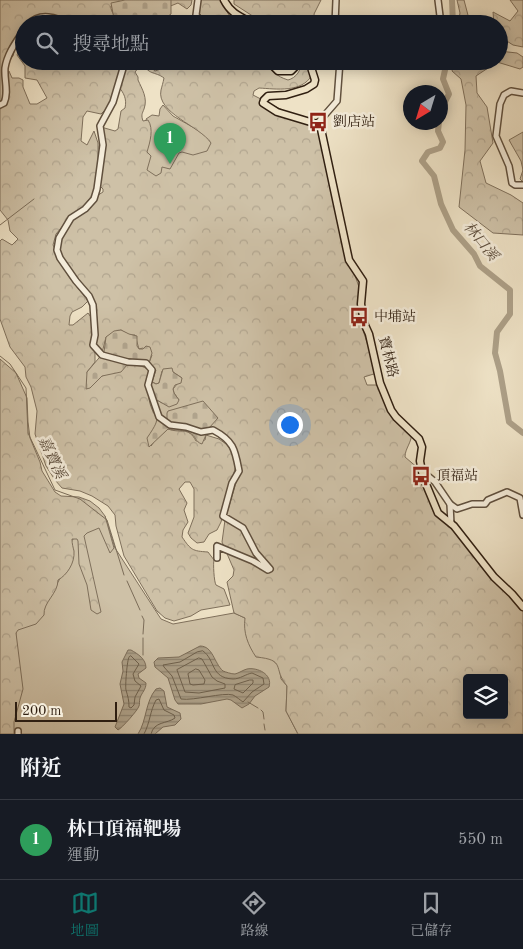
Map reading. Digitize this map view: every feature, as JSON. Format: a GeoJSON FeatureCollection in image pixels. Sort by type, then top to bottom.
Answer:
{"type":"FeatureCollection","features":[{"type":"Feature","properties":{"kind":"main road"},"geometry":{"type":"LineString","coordinates":[[224,0],[228,8],[236,15]]}},
{"type":"Feature","properties":{"kind":"main road"},"geometry":{"type":"LineString","coordinates":[[277,70],[292,70]]}},
{"type":"Feature","properties":{"kind":"main road"},"geometry":{"type":"LineString","coordinates":[[312,70],[315,80],[314,84],[306,90],[286,95],[268,96],[263,102],[265,106],[277,112],[317,124]]}},
{"type":"Feature","properties":{"kind":"main road","name":"寶林路"},"geometry":{"type":"LineString","coordinates":[[317,124],[324,133],[334,196],[348,260],[363,281],[361,304],[363,317],[379,377],[391,410],[419,439],[422,447],[421,470],[438,512],[470,545],[494,577],[523,607]]}},
{"type":"Feature","properties":{"kind":"street"},"geometry":{"type":"LineString","coordinates":[[196,15],[198,0]]}},
{"type":"Feature","properties":{"kind":"street"},"geometry":{"type":"LineString","coordinates":[[335,15],[336,0]]}},
{"type":"Feature","properties":{"kind":"street"},"geometry":{"type":"LineString","coordinates":[[438,0],[440,15]]}},
{"type":"Feature","properties":{"kind":"street"},"geometry":{"type":"LineString","coordinates":[[0,105],[4,103],[7,92],[5,80],[8,56],[15,45]]}},
{"type":"Feature","properties":{"kind":"street"},"geometry":{"type":"LineString","coordinates":[[123,70],[113,102],[100,126],[103,145],[94,199],[85,209],[71,218],[59,238],[57,250],[60,258],[93,305],[95,335],[93,345],[102,355],[128,362],[146,363],[152,370],[148,385],[159,417],[164,421],[170,425],[186,427],[201,432],[213,430],[229,441],[235,449],[239,471],[232,483],[224,516],[243,528],[256,553],[270,569],[262,568],[253,560],[217,546],[217,558]]}},
{"type":"Feature","properties":{"kind":"street"},"geometry":{"type":"LineString","coordinates":[[317,124],[338,101],[340,70]]}},
{"type":"Feature","properties":{"kind":"street"},"geometry":{"type":"LineString","coordinates":[[523,94],[510,91],[504,95],[500,104],[496,136],[509,166],[510,180],[515,185],[523,185]]}},
{"type":"Feature","properties":{"kind":"street"},"geometry":{"type":"LineString","coordinates":[[421,470],[435,482],[450,504],[457,509],[472,504],[485,504],[488,500],[507,492],[520,498],[523,515]]}},
{"type":"Feature","properties":{"kind":"street"},"geometry":{"type":"LineString","coordinates":[[450,504],[451,524]]}},
{"type":"Feature","properties":{"kind":"green space"},"geometry":{"type":"Polygon","coordinates":[[[0,0],[135,0],[124,4],[119,1],[111,6],[114,15],[15,15],[15,47],[13,56],[7,63],[3,97],[0,102],[0,0]]]}},
{"type":"Feature","properties":{"kind":"green space"},"geometry":{"type":"Polygon","coordinates":[[[125,0],[171,0],[171,14],[113,15],[111,3],[125,0]]]}},
{"type":"Feature","properties":{"kind":"green space"},"geometry":{"type":"Polygon","coordinates":[[[145,0],[192,0],[191,5],[187,9],[178,3],[168,7],[145,0]]]}},
{"type":"Feature","properties":{"kind":"green space"},"geometry":{"type":"Polygon","coordinates":[[[197,0],[220,0],[229,15],[201,15],[197,10],[197,0]]]}},
{"type":"Feature","properties":{"kind":"green space"},"geometry":{"type":"Polygon","coordinates":[[[234,0],[321,0],[314,15],[251,15],[234,4],[234,0]]]}},
{"type":"Feature","properties":{"kind":"green space"},"geometry":{"type":"Polygon","coordinates":[[[457,0],[464,0],[468,15],[460,15],[457,0]]]}},
{"type":"Feature","properties":{"kind":"green space"},"geometry":{"type":"Polygon","coordinates":[[[510,0],[523,0],[523,47],[508,42],[508,20],[510,21],[518,11],[510,0]]]}},
{"type":"Feature","properties":{"kind":"green space"},"geometry":{"type":"Polygon","coordinates":[[[508,52],[517,53],[523,57],[523,67],[520,69],[508,65],[508,52]]]}},
{"type":"Feature","properties":{"kind":"green space"},"geometry":{"type":"Polygon","coordinates":[[[25,70],[121,70],[110,105],[101,114],[87,111],[83,117],[81,141],[87,145],[94,131],[98,143],[98,166],[94,194],[56,234],[53,245],[69,277],[88,301],[82,307],[72,312],[69,325],[73,325],[88,313],[93,320],[92,342],[95,362],[87,372],[90,388],[102,376],[127,365],[140,365],[150,371],[149,377],[157,422],[151,446],[168,429],[187,432],[196,441],[205,440],[206,435],[219,439],[234,453],[236,465],[221,522],[217,530],[209,534],[204,542],[197,543],[188,533],[194,517],[194,489],[190,482],[185,482],[179,489],[187,503],[184,510],[188,522],[183,530],[182,537],[192,549],[208,552],[214,560],[215,583],[224,589],[230,605],[201,610],[191,616],[174,621],[165,618],[157,611],[124,556],[115,515],[108,506],[80,491],[62,488],[46,466],[35,434],[37,411],[31,387],[26,377],[25,367],[10,347],[0,319],[0,241],[2,239],[12,245],[18,239],[10,231],[8,220],[0,210],[0,107],[8,98],[9,71],[12,78],[23,80],[23,87],[30,104],[37,104],[47,98],[37,80],[25,78],[25,70]]]}},
{"type":"Feature","properties":{"kind":"green space"},"geometry":{"type":"Polygon","coordinates":[[[123,70],[137,70],[135,72],[145,97],[142,113],[143,121],[148,120],[151,127],[147,152],[151,156],[147,170],[156,176],[161,173],[162,167],[170,169],[179,153],[193,155],[207,151],[211,143],[165,106],[161,98],[164,78],[148,70],[273,70],[280,77],[288,80],[294,77],[300,70],[311,70],[312,75],[302,85],[288,89],[259,88],[254,91],[253,95],[290,114],[316,124],[325,144],[340,233],[359,287],[360,321],[377,373],[364,377],[367,385],[382,385],[397,416],[412,431],[405,457],[419,469],[438,511],[523,608],[523,734],[298,734],[286,711],[287,686],[277,666],[272,660],[256,657],[247,639],[245,618],[234,613],[227,582],[233,576],[234,570],[222,542],[225,520],[240,469],[240,460],[231,441],[209,428],[214,421],[190,406],[174,410],[167,420],[163,419],[155,401],[157,400],[162,403],[179,400],[173,389],[182,378],[173,372],[162,371],[159,383],[156,384],[151,381],[151,366],[149,363],[152,355],[143,348],[139,349],[135,335],[129,335],[121,330],[106,337],[102,353],[94,343],[97,318],[94,305],[62,258],[57,244],[63,231],[95,197],[103,192],[99,185],[102,167],[99,147],[101,127],[115,131],[118,129],[121,111],[126,105],[122,91],[118,86],[123,70]]]}},
{"type":"Feature","properties":{"kind":"green space"},"geometry":{"type":"Polygon","coordinates":[[[485,70],[476,76],[477,93],[487,107],[493,143],[480,161],[486,183],[523,203],[523,235],[493,233],[459,207],[465,150],[466,105],[461,79],[452,71],[485,70]]]}},
{"type":"Feature","properties":{"kind":"green space"},"geometry":{"type":"Polygon","coordinates":[[[163,105],[173,116],[221,143],[138,210],[148,124],[146,119],[152,115],[159,116],[163,105]]]}},
{"type":"Feature","properties":{"kind":"green space"},"geometry":{"type":"Polygon","coordinates":[[[523,132],[523,170],[521,161],[509,140],[523,132]]]}},
{"type":"Feature","properties":{"kind":"green space"},"geometry":{"type":"Polygon","coordinates":[[[523,170],[523,182],[520,179],[523,170]]]}},
{"type":"Feature","properties":{"kind":"green space"},"geometry":{"type":"Polygon","coordinates":[[[121,330],[137,336],[137,346],[139,349],[143,349],[146,346],[150,347],[152,353],[149,363],[156,370],[152,382],[159,383],[163,369],[172,368],[173,372],[182,378],[181,383],[175,385],[173,389],[179,400],[177,404],[169,407],[157,400],[155,401],[163,419],[167,420],[168,411],[203,401],[218,418],[209,428],[202,444],[188,432],[168,429],[149,447],[147,438],[157,420],[149,399],[150,371],[145,368],[127,365],[121,372],[102,376],[90,388],[86,389],[87,372],[104,352],[106,337],[114,331],[121,330]]]}},
{"type":"Feature","properties":{"kind":"green space"},"geometry":{"type":"Polygon","coordinates":[[[0,359],[16,373],[27,398],[30,438],[42,471],[55,492],[61,496],[79,497],[90,501],[99,508],[105,516],[114,548],[110,553],[99,528],[84,536],[101,612],[97,614],[91,610],[87,585],[79,564],[78,541],[77,539],[72,539],[74,555],[72,564],[67,572],[58,580],[56,590],[44,610],[44,615],[36,624],[18,630],[16,633],[23,689],[14,722],[14,734],[0,734],[0,359]]]}},
{"type":"Feature","properties":{"kind":"green space"},"geometry":{"type":"Polygon","coordinates":[[[105,516],[115,548],[161,619],[173,624],[234,613],[245,618],[270,658],[279,666],[281,679],[287,686],[286,711],[298,734],[13,734],[16,631],[53,591],[63,573],[67,549],[72,540],[105,516]]]}},
{"type":"Feature","properties":{"kind":"water"},"geometry":{"type":"Polygon","coordinates":[[[200,646],[211,652],[223,671],[235,674],[247,669],[255,669],[263,672],[269,678],[269,687],[242,708],[227,699],[201,704],[178,704],[168,678],[155,667],[154,662],[158,658],[179,657],[200,646]]]}},
{"type":"Feature","properties":{"kind":"water"},"geometry":{"type":"Polygon","coordinates":[[[128,650],[136,653],[145,662],[146,668],[138,674],[139,678],[146,685],[138,708],[118,730],[115,727],[124,704],[120,684],[123,671],[122,662],[128,650]]]}},
{"type":"Feature","properties":{"kind":"water"},"geometry":{"type":"Polygon","coordinates":[[[160,688],[164,691],[167,707],[180,713],[181,719],[175,725],[163,727],[155,734],[138,734],[152,694],[156,689],[160,688]]]}},
{"type":"Feature","properties":{"kind":"waterway","name":"林口溪"},"geometry":{"type":"LineString","coordinates":[[452,0],[453,15]]}},
{"type":"Feature","properties":{"kind":"waterway","name":"林口溪"},"geometry":{"type":"LineString","coordinates":[[445,70],[443,79],[445,85]]}},
{"type":"Feature","properties":{"kind":"waterway","name":"林口溪"},"geometry":{"type":"LineString","coordinates":[[448,92],[448,96]]}},
{"type":"Feature","properties":{"kind":"waterway","name":"林口溪"},"geometry":{"type":"LineString","coordinates":[[438,130],[443,142],[440,148],[428,152],[422,161],[434,176],[441,204],[453,230],[474,254],[480,266],[510,290],[510,314],[497,332],[495,353],[509,422],[523,433]]}},
{"type":"Feature","properties":{"kind":"waterway"},"geometry":{"type":"LineString","coordinates":[[0,225],[34,199]]}},
{"type":"Feature","properties":{"kind":"waterway","name":"嘉寶溪"},"geometry":{"type":"LineString","coordinates":[[0,356],[10,364],[26,388],[28,433],[55,490],[80,499],[107,520],[124,575]]}},
{"type":"Feature","properties":{"kind":"waterway","name":"嘉寶溪"},"geometry":{"type":"LineString","coordinates":[[127,581],[140,610]]}},
{"type":"Feature","properties":{"kind":"waterway","name":"嘉寶溪"},"geometry":{"type":"LineString","coordinates":[[142,616],[144,620],[143,634]]}},
{"type":"Feature","properties":{"kind":"waterway","name":"嘉寶溪"},"geometry":{"type":"LineString","coordinates":[[143,638],[143,655]]}},
{"type":"Feature","properties":{"kind":"waterway","name":"嘉寶溪"},"geometry":{"type":"LineString","coordinates":[[248,702],[258,708]]}},
{"type":"Feature","properties":{"kind":"waterway","name":"嘉寶溪"},"geometry":{"type":"LineString","coordinates":[[261,710],[264,719]]}},
{"type":"Feature","properties":{"kind":"waterway","name":"嘉寶溪"},"geometry":{"type":"LineString","coordinates":[[264,724],[265,730]]}},
{"type":"Feature","properties":{"kind":"place","name":"劉店站"},"geometry":{"type":"Point","coordinates":[318,122]}},
{"type":"Feature","properties":{"kind":"place","name":"林口頂福靶場"},"geometry":{"type":"Point","coordinates":[170,164]}},
{"type":"Feature","properties":{"kind":"place","name":"中埔站"},"geometry":{"type":"Point","coordinates":[359,317]}},
{"type":"Feature","properties":{"kind":"place","name":"頂福站"},"geometry":{"type":"Point","coordinates":[421,476]}}]}
